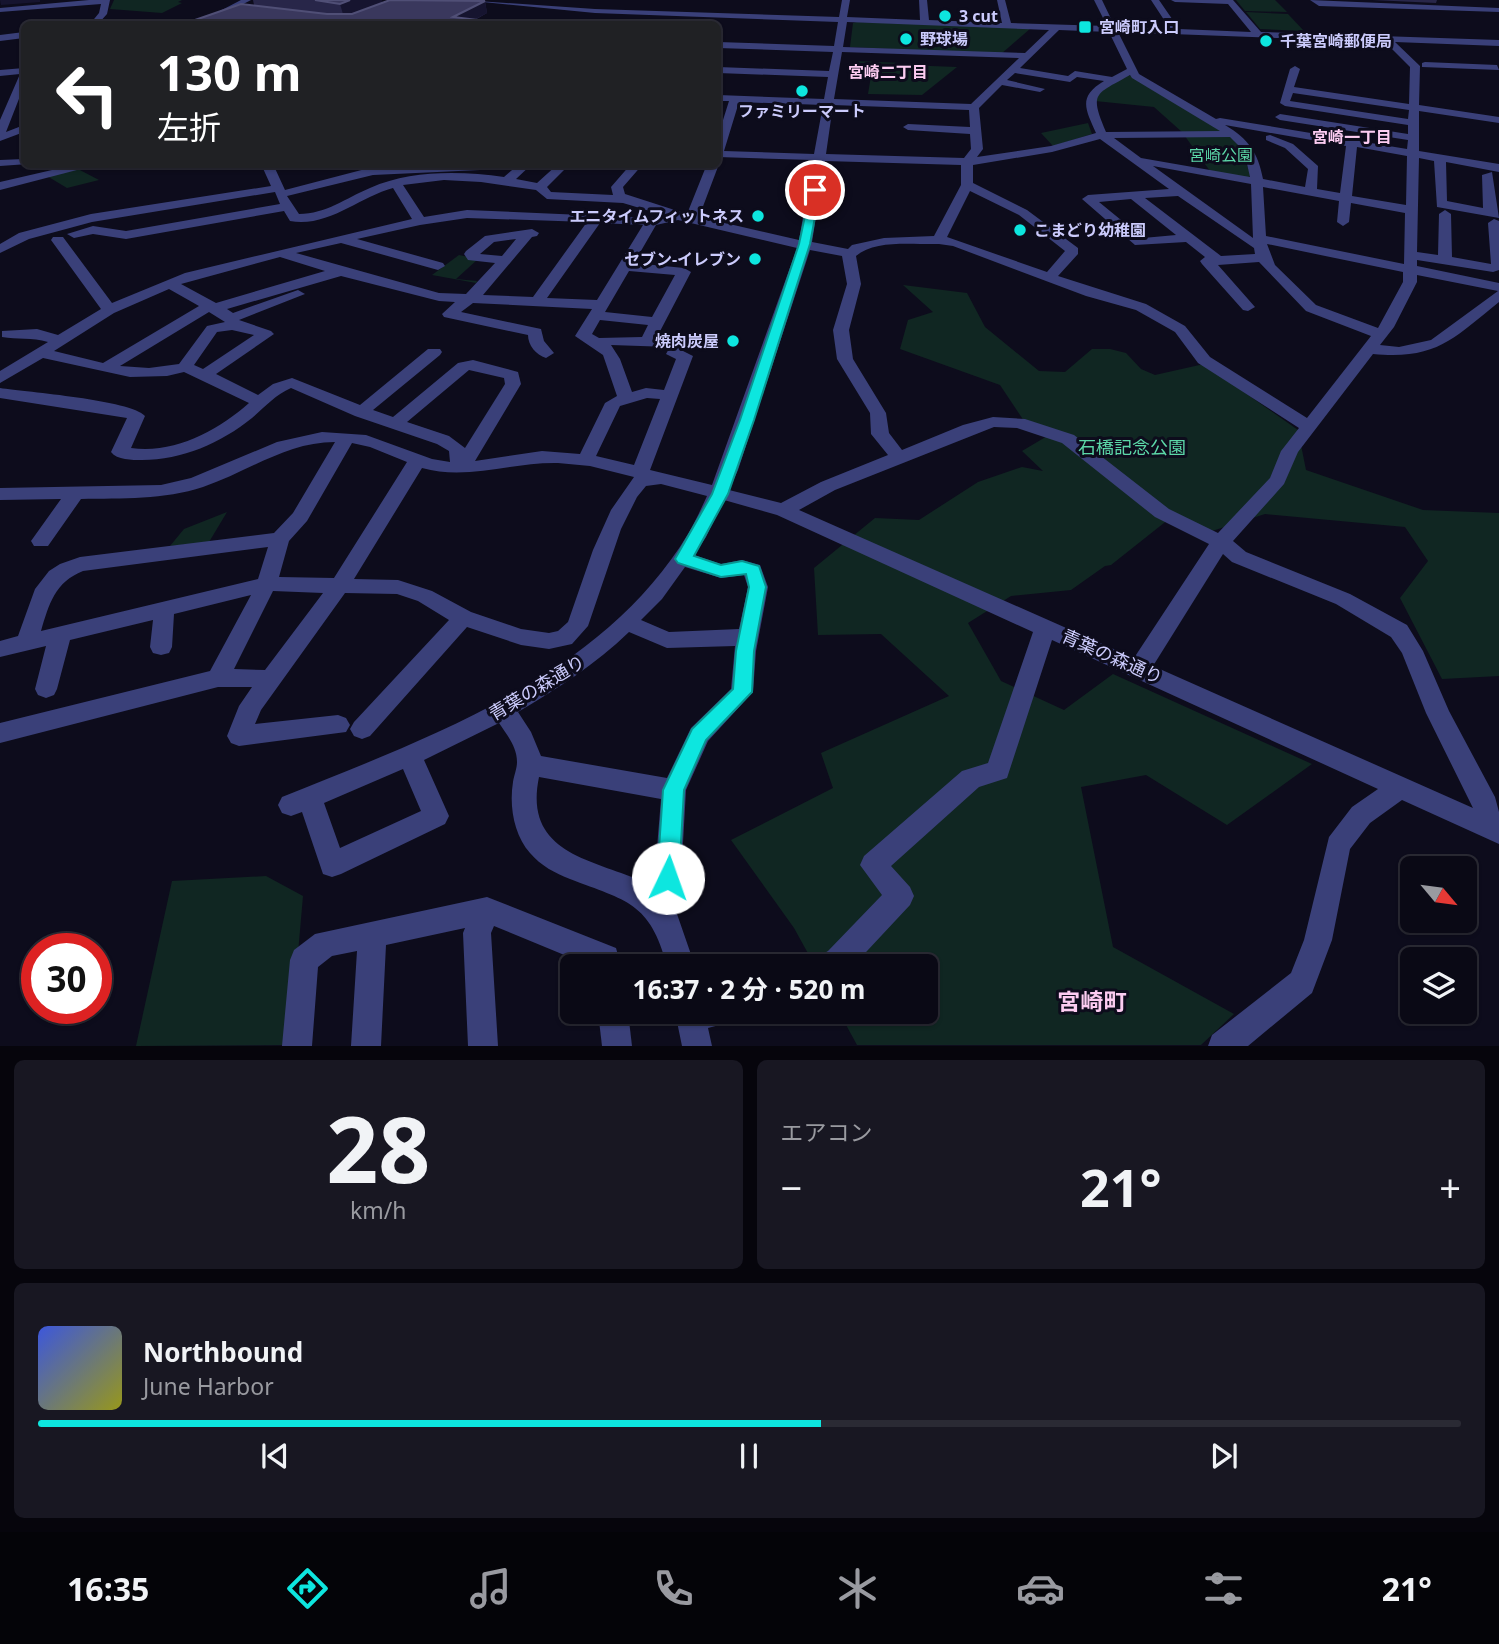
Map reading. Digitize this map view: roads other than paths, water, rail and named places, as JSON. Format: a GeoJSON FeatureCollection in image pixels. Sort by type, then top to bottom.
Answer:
{"type":"FeatureCollection","features":[{"type":"Feature","properties":{"kind":"street"},"geometry":{"type":"LineString","coordinates":[[0,10],[106,0],[103,13],[96,21]]}},
{"type":"Feature","properties":{"kind":"street"},"geometry":{"type":"LineString","coordinates":[[204,21],[247,0]]}},
{"type":"Feature","properties":{"kind":"street"},"geometry":{"type":"LineString","coordinates":[[467,0],[537,3],[562,9],[595,11],[765,13],[843,20],[1007,26],[1077,38]]}},
{"type":"Feature","properties":{"kind":"street"},"geometry":{"type":"LineString","coordinates":[[562,9],[573,0]]}},
{"type":"Feature","properties":{"kind":"street"},"geometry":{"type":"LineString","coordinates":[[586,19],[610,0]]}},
{"type":"Feature","properties":{"kind":"street"},"geometry":{"type":"LineString","coordinates":[[650,13],[659,0]]}},
{"type":"Feature","properties":{"kind":"street","name":"青葉の森通り"},"geometry":{"type":"LineString","coordinates":[[410,754],[436,816],[332,864],[301,801],[505,710],[581,663],[650,602],[684,559],[720,494],[805,244],[846,0]]}},
{"type":"Feature","properties":{"kind":"street"},"geometry":{"type":"LineString","coordinates":[[923,0],[925,23]]}},
{"type":"Feature","properties":{"kind":"street"},"geometry":{"type":"LineString","coordinates":[[1001,0],[1007,26]]}},
{"type":"Feature","properties":{"kind":"street"},"geometry":{"type":"LineString","coordinates":[[1098,0],[1135,76],[1212,121],[1233,125],[1289,146],[1314,168],[1311,191]]}},
{"type":"Feature","properties":{"kind":"street"},"geometry":{"type":"LineString","coordinates":[[1156,0],[1176,31]]}},
{"type":"Feature","properties":{"kind":"street"},"geometry":{"type":"LineString","coordinates":[[1175,0],[1230,1],[1259,34]]}},
{"type":"Feature","properties":{"kind":"street"},"geometry":{"type":"LineString","coordinates":[[1314,0],[1319,4],[1499,10]]}},
{"type":"Feature","properties":{"kind":"street"},"geometry":{"type":"LineString","coordinates":[[1464,0],[1499,24]]}},
{"type":"Feature","properties":{"kind":"street"},"geometry":{"type":"LineString","coordinates":[[457,8],[491,12]]}},
{"type":"Feature","properties":{"kind":"street"},"geometry":{"type":"LineString","coordinates":[[229,9],[242,11]]}},
{"type":"Feature","properties":{"kind":"street"},"geometry":{"type":"LineString","coordinates":[[721,98],[974,107],[1054,32],[1113,29],[1499,43]]}},
{"type":"Feature","properties":{"kind":"street"},"geometry":{"type":"LineString","coordinates":[[0,38],[21,35]]}},
{"type":"Feature","properties":{"kind":"street"},"geometry":{"type":"LineString","coordinates":[[1387,39],[1409,52],[1415,66],[1414,130],[1425,211],[1445,261]]}},
{"type":"Feature","properties":{"kind":"street"},"geometry":{"type":"LineString","coordinates":[[1441,41],[1485,77]]}},
{"type":"Feature","properties":{"kind":"street"},"geometry":{"type":"LineString","coordinates":[[761,71],[769,47]]}},
{"type":"Feature","properties":{"kind":"street"},"geometry":{"type":"LineString","coordinates":[[721,48],[769,47],[1029,56]]}},
{"type":"Feature","properties":{"kind":"street"},"geometry":{"type":"LineString","coordinates":[[1425,65],[1497,68]]}},
{"type":"Feature","properties":{"kind":"street"},"geometry":{"type":"LineString","coordinates":[[1276,132],[1295,69]]}},
{"type":"Feature","properties":{"kind":"street"},"geometry":{"type":"LineString","coordinates":[[721,70],[834,74]]}},
{"type":"Feature","properties":{"kind":"street"},"geometry":{"type":"LineString","coordinates":[[1014,70],[1070,79],[1075,74],[1114,80]]}},
{"type":"Feature","properties":{"kind":"street"},"geometry":{"type":"LineString","coordinates":[[1131,70],[1098,89],[1091,98],[1091,109],[1102,135],[1261,248]]}},
{"type":"Feature","properties":{"kind":"street"},"geometry":{"type":"LineString","coordinates":[[0,73],[21,73]]}},
{"type":"Feature","properties":{"kind":"street"},"geometry":{"type":"LineString","coordinates":[[1001,82],[1040,89]]}},
{"type":"Feature","properties":{"kind":"street"},"geometry":{"type":"LineString","coordinates":[[1289,89],[1414,130],[1440,162],[1441,204],[1496,218]]}},
{"type":"Feature","properties":{"kind":"street"},"geometry":{"type":"LineString","coordinates":[[0,99],[20,96]]}},
{"type":"Feature","properties":{"kind":"street"},"geometry":{"type":"LineString","coordinates":[[0,132],[20,96]]}},
{"type":"Feature","properties":{"kind":"street"},"geometry":{"type":"LineString","coordinates":[[721,143],[735,99]]}},
{"type":"Feature","properties":{"kind":"street"},"geometry":{"type":"LineString","coordinates":[[1284,103],[1414,130]]}},
{"type":"Feature","properties":{"kind":"street"},"geometry":{"type":"LineString","coordinates":[[939,240],[967,185],[967,162],[978,149],[974,107]]}},
{"type":"Feature","properties":{"kind":"street"},"geometry":{"type":"LineString","coordinates":[[1280,117],[1414,130]]}},
{"type":"Feature","properties":{"kind":"street"},"geometry":{"type":"LineString","coordinates":[[1212,121],[1352,144],[1414,130],[1499,120]]}},
{"type":"Feature","properties":{"kind":"street"},"geometry":{"type":"LineString","coordinates":[[721,152],[821,159],[967,162],[1052,149],[1102,135],[1237,124]]}},
{"type":"Feature","properties":{"kind":"street"},"geometry":{"type":"LineString","coordinates":[[1237,124],[1250,150],[1257,181],[1261,248],[1270,268],[1311,308],[1380,334]]}},
{"type":"Feature","properties":{"kind":"street"},"geometry":{"type":"LineString","coordinates":[[908,127],[976,131]]}},
{"type":"Feature","properties":{"kind":"street"},"geometry":{"type":"LineString","coordinates":[[0,138],[21,129]]}},
{"type":"Feature","properties":{"kind":"street"},"geometry":{"type":"LineString","coordinates":[[0,145],[21,142]]}},
{"type":"Feature","properties":{"kind":"street"},"geometry":{"type":"LineString","coordinates":[[1343,222],[1352,144]]}},
{"type":"Feature","properties":{"kind":"street"},"geometry":{"type":"LineString","coordinates":[[1139,161],[1425,211],[1496,218]]}},
{"type":"Feature","properties":{"kind":"street"},"geometry":{"type":"LineString","coordinates":[[0,163],[21,162]]}},
{"type":"Feature","properties":{"kind":"street"},"geometry":{"type":"LineString","coordinates":[[1248,307],[1207,261],[1261,248],[1412,262],[1445,261],[1484,269],[1499,265],[1495,173],[1440,162]]}},
{"type":"Feature","properties":{"kind":"street"},"geometry":{"type":"LineString","coordinates":[[0,186],[78,168]]}},
{"type":"Feature","properties":{"kind":"street"},"geometry":{"type":"LineString","coordinates":[[269,168],[295,218],[308,219],[396,183],[478,169],[507,181],[540,187],[547,195],[624,198]]}},
{"type":"Feature","properties":{"kind":"street"},"geometry":{"type":"LineString","coordinates":[[109,310],[63,238],[92,224],[126,235],[214,220],[318,185],[373,171],[408,168]]}},
{"type":"Feature","properties":{"kind":"street"},"geometry":{"type":"LineString","coordinates":[[507,181],[522,168]]}},
{"type":"Feature","properties":{"kind":"street"},"geometry":{"type":"LineString","coordinates":[[540,187],[561,168]]}},
{"type":"Feature","properties":{"kind":"street"},"geometry":{"type":"LineString","coordinates":[[634,168],[617,187],[619,195],[624,198],[685,218],[851,253]]}},
{"type":"Feature","properties":{"kind":"street"},"geometry":{"type":"LineString","coordinates":[[685,218],[711,168]]}},
{"type":"Feature","properties":{"kind":"street"},"geometry":{"type":"LineString","coordinates":[[41,177],[61,190]]}},
{"type":"Feature","properties":{"kind":"street"},"geometry":{"type":"LineString","coordinates":[[396,183],[420,221]]}},
{"type":"Feature","properties":{"kind":"street"},"geometry":{"type":"LineString","coordinates":[[318,185],[343,206]]}},
{"type":"Feature","properties":{"kind":"street"},"geometry":{"type":"LineString","coordinates":[[967,185],[989,193],[1041,225],[1073,251],[1049,278]]}},
{"type":"Feature","properties":{"kind":"street"},"geometry":{"type":"LineString","coordinates":[[1181,192],[1088,199],[1140,242],[1188,238]]}},
{"type":"Feature","properties":{"kind":"street"},"geometry":{"type":"LineString","coordinates":[[0,249],[24,236],[209,200],[282,196]]}},
{"type":"Feature","properties":{"kind":"street"},"geometry":{"type":"LineString","coordinates":[[1134,196],[1217,260]]}},
{"type":"Feature","properties":{"kind":"street"},"geometry":{"type":"LineString","coordinates":[[209,200],[210,214],[214,220]]}},
{"type":"Feature","properties":{"kind":"street"},"geometry":{"type":"LineString","coordinates":[[1139,669],[1221,542],[1278,480],[1290,451],[1380,334],[1410,282],[1412,262],[1425,211]]}},
{"type":"Feature","properties":{"kind":"street"},"geometry":{"type":"LineString","coordinates":[[0,378],[109,310],[169,283],[247,266],[280,253],[420,221],[467,214],[593,223],[651,222],[685,218]]}},
{"type":"Feature","properties":{"kind":"street"},"geometry":{"type":"LineString","coordinates":[[626,397],[620,386],[612,356],[583,336],[651,222]]}},
{"type":"Feature","properties":{"kind":"street"},"geometry":{"type":"LineString","coordinates":[[505,260],[473,257],[471,254],[490,239],[593,223]]}},
{"type":"Feature","properties":{"kind":"street"},"geometry":{"type":"LineString","coordinates":[[538,301],[593,223]]}},
{"type":"Feature","properties":{"kind":"street"},"geometry":{"type":"LineString","coordinates":[[528,233],[469,299],[449,314],[536,332],[536,342],[546,353]]}},
{"type":"Feature","properties":{"kind":"street"},"geometry":{"type":"LineString","coordinates":[[342,239],[433,264],[391,286]]}},
{"type":"Feature","properties":{"kind":"street"},"geometry":{"type":"LineString","coordinates":[[899,457],[880,434],[878,413],[845,359],[841,330],[854,284],[849,255],[857,248],[884,242],[939,240],[956,243],[1049,278],[1141,307],[1180,329],[1204,360],[1308,426]]}},
{"type":"Feature","properties":{"kind":"street"},"geometry":{"type":"LineString","coordinates":[[280,253],[391,286],[439,297],[538,301],[657,322]]}},
{"type":"Feature","properties":{"kind":"street"},"geometry":{"type":"LineString","coordinates":[[1412,262],[1499,287]]}},
{"type":"Feature","properties":{"kind":"street"},"geometry":{"type":"LineString","coordinates":[[625,266],[684,272],[647,341]]}},
{"type":"Feature","properties":{"kind":"street"},"geometry":{"type":"LineString","coordinates":[[107,367],[211,307],[339,271]]}},
{"type":"Feature","properties":{"kind":"street"},"geometry":{"type":"LineString","coordinates":[[169,283],[232,322],[266,334],[204,375]]}},
{"type":"Feature","properties":{"kind":"street"},"geometry":{"type":"LineString","coordinates":[[39,352],[141,375],[165,374],[185,367],[212,329],[298,293]]}},
{"type":"Feature","properties":{"kind":"street"},"geometry":{"type":"LineString","coordinates":[[1368,349],[1399,352],[1436,344],[1499,295]]}},
{"type":"Feature","properties":{"kind":"street"},"geometry":{"type":"LineString","coordinates":[[7,334],[37,334],[59,340]]}},
{"type":"Feature","properties":{"kind":"street"},"geometry":{"type":"LineString","coordinates":[[0,649],[267,584],[398,587],[425,596],[463,618],[521,637],[550,641],[564,638],[577,625],[622,507],[646,475],[670,394],[685,356],[674,354],[680,343],[613,340],[596,343]]}},
{"type":"Feature","properties":{"kind":"street"},"geometry":{"type":"LineString","coordinates":[[361,412],[434,352]]}},
{"type":"Feature","properties":{"kind":"street"},"geometry":{"type":"LineString","coordinates":[[396,423],[464,366],[473,365],[512,375],[513,384],[469,457],[460,466]]}},
{"type":"Feature","properties":{"kind":"street"},"geometry":{"type":"LineString","coordinates":[[185,367],[258,401]]}},
{"type":"Feature","properties":{"kind":"street"},"geometry":{"type":"LineString","coordinates":[[0,393],[121,410],[137,416],[120,452],[136,455],[164,453],[197,444],[246,414],[258,401],[281,386],[292,383],[361,412],[443,440],[457,449],[460,466]]}},
{"type":"Feature","properties":{"kind":"street"},"geometry":{"type":"LineString","coordinates":[[584,461],[613,403],[646,393],[670,394]]}},
{"type":"Feature","properties":{"kind":"street"},"geometry":{"type":"LineString","coordinates":[[783,510],[828,486],[969,429],[993,422],[1019,423],[1068,439],[1162,513],[1221,542],[1239,557],[1343,599],[1398,631],[1412,651],[1438,713],[1482,797],[1495,830]]}},
{"type":"Feature","properties":{"kind":"street"},"geometry":{"type":"LineString","coordinates":[[0,494],[184,488],[290,444],[325,437],[346,438],[384,446],[417,461],[445,468],[551,457],[584,461],[720,494]]}},
{"type":"Feature","properties":{"kind":"street"},"geometry":{"type":"LineString","coordinates":[[218,678],[267,584],[280,539],[300,517],[346,438]]}},
{"type":"Feature","properties":{"kind":"street"},"geometry":{"type":"LineString","coordinates":[[338,725],[239,736],[251,706],[340,585],[417,461]]}},
{"type":"Feature","properties":{"kind":"street"},"geometry":{"type":"LineString","coordinates":[[41,541],[75,493]]}},
{"type":"Feature","properties":{"kind":"street","name":"青葉の森通り"},"geometry":{"type":"LineString","coordinates":[[720,494],[783,510],[1495,830]]}},
{"type":"Feature","properties":{"kind":"street"},"geometry":{"type":"LineString","coordinates":[[27,643],[44,590],[62,569],[80,564],[280,539]]}},
{"type":"Feature","properties":{"kind":"street"},"geometry":{"type":"LineString","coordinates":[[647,898],[668,878],[674,790],[699,735],[742,692],[748,637],[758,587],[753,570],[742,567],[721,571],[684,559]]}},
{"type":"Feature","properties":{"kind":"street"},"geometry":{"type":"LineString","coordinates":[[161,647],[164,610]]}},
{"type":"Feature","properties":{"kind":"street"},"geometry":{"type":"LineString","coordinates":[[362,729],[463,618]]}},
{"type":"Feature","properties":{"kind":"street"},"geometry":{"type":"LineString","coordinates":[[629,623],[667,640],[748,637]]}},
{"type":"Feature","properties":{"kind":"street"},"geometry":{"type":"LineString","coordinates":[[845,954],[900,896],[873,864],[971,779],[998,771],[1045,627]]}},
{"type":"Feature","properties":{"kind":"street"},"geometry":{"type":"LineString","coordinates":[[46,689],[60,635]]}},
{"type":"Feature","properties":{"kind":"street"},"geometry":{"type":"LineString","coordinates":[[550,641],[581,663]]}},
{"type":"Feature","properties":{"kind":"street"},"geometry":{"type":"LineString","coordinates":[[0,733],[218,678],[272,679]]}},
{"type":"Feature","properties":{"kind":"street"},"geometry":{"type":"LineString","coordinates":[[505,710],[526,748],[530,765],[524,804],[526,821],[536,841],[564,864],[647,898],[662,913],[673,933],[678,954]]}},
{"type":"Feature","properties":{"kind":"street"},"geometry":{"type":"LineString","coordinates":[[530,765],[674,790]]}},
{"type":"Feature","properties":{"kind":"street"},"geometry":{"type":"LineString","coordinates":[[1223,1045],[1302,983],[1318,940],[1338,845],[1361,815],[1400,787]]}},
{"type":"Feature","properties":{"kind":"street"},"geometry":{"type":"LineString","coordinates":[[483,1045],[477,933],[487,910]]}},
{"type":"Feature","properties":{"kind":"street"},"geometry":{"type":"LineString","coordinates":[[297,1045],[304,960],[326,944],[487,910],[596,954]]}},
{"type":"Feature","properties":{"kind":"street"},"geometry":{"type":"LineString","coordinates":[[366,1045],[372,936]]}},
{"type":"Feature","properties":{"kind":"street"},"geometry":{"type":"LineString","coordinates":[[614,1024],[617,1045]]}},
{"type":"Feature","properties":{"kind":"street"},"geometry":{"type":"LineString","coordinates":[[697,1045],[698,1024]]}},
{"type":"Feature","properties":{"kind":"place","name":"3 cut"},"geometry":{"type":"Point","coordinates":[945,16]}},
{"type":"Feature","properties":{"kind":"place","name":"宮崎町入口"},"geometry":{"type":"Point","coordinates":[1085,27]}},
{"type":"Feature","properties":{"kind":"place","name":"野球場"},"geometry":{"type":"Point","coordinates":[906,39]}},
{"type":"Feature","properties":{"kind":"place","name":"千葉宮崎郵便局"},"geometry":{"type":"Point","coordinates":[1266,41]}},
{"type":"Feature","properties":{"kind":"place","name":"ファミリーマート"},"geometry":{"type":"Point","coordinates":[802,91]}},
{"type":"Feature","properties":{"kind":"place","name":"エニタイムフィットネス"},"geometry":{"type":"Point","coordinates":[758,216]}},
{"type":"Feature","properties":{"kind":"place","name":"こまどり幼稚園"},"geometry":{"type":"Point","coordinates":[1020,230]}},
{"type":"Feature","properties":{"kind":"place","name":"セブン-イレブン"},"geometry":{"type":"Point","coordinates":[755,259]}},
{"type":"Feature","properties":{"kind":"place","name":"焼肉炭屋"},"geometry":{"type":"Point","coordinates":[733,341]}},
{"type":"Feature","properties":{"kind":"district","name":"宮崎二丁目"},"geometry":{"type":"Point","coordinates":[888,72]}},
{"type":"Feature","properties":{"kind":"district","name":"宮崎一丁目"},"geometry":{"type":"Point","coordinates":[1352,137]}},
{"type":"Feature","properties":{"kind":"district","name":"宮崎町"},"geometry":{"type":"Point","coordinates":[1092,1002]}},
{"type":"Feature","properties":{"kind":"park label","name":"宮崎公園"},"geometry":{"type":"Point","coordinates":[1221,155]}},
{"type":"Feature","properties":{"kind":"park label","name":"石橋記念公園"},"geometry":{"type":"Point","coordinates":[1132,448]}}]}
